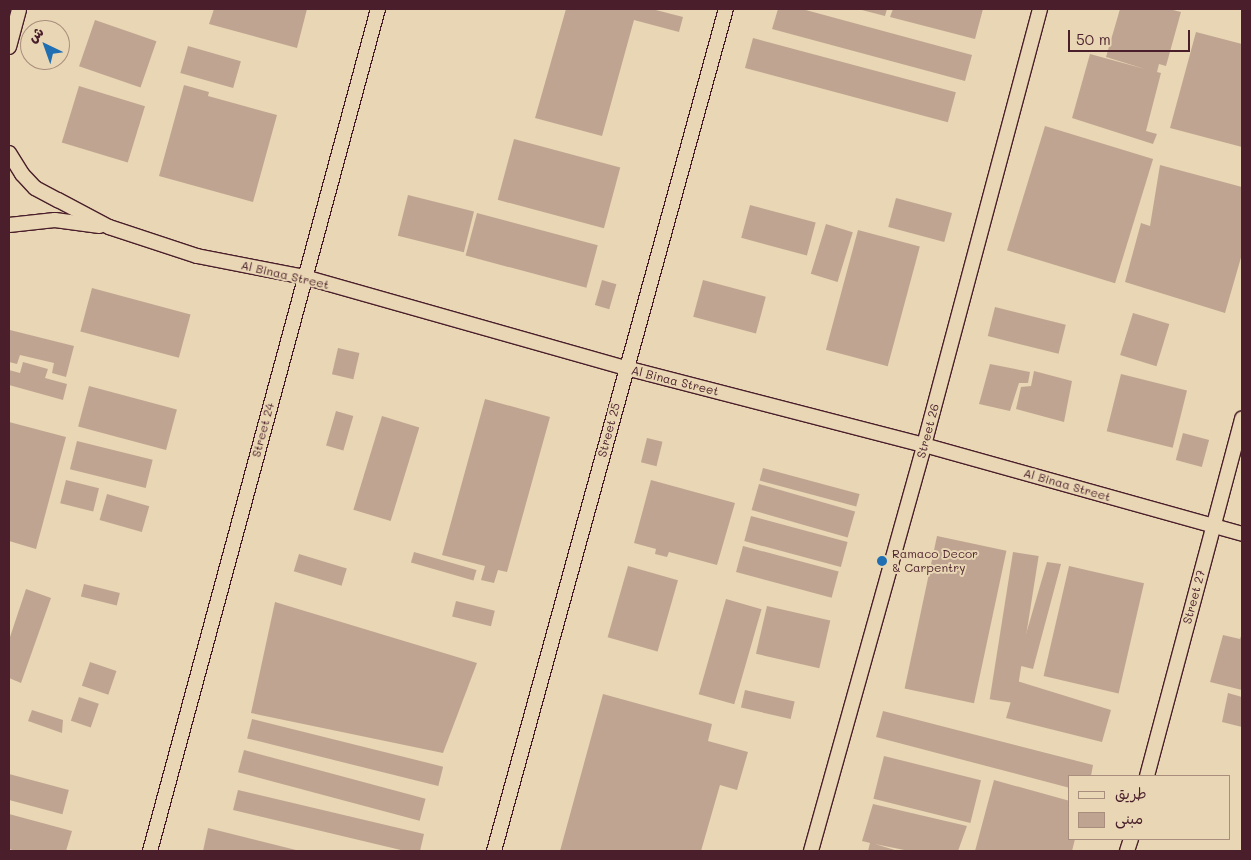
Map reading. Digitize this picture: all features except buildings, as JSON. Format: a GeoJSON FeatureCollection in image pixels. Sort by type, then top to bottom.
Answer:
{"type":"FeatureCollection","features":[{"type":"Feature","properties":{"kind":"street"},"geometry":{"type":"LineString","coordinates":[[9,47],[19,9]]}},
{"type":"Feature","properties":{"kind":"street","name":"Street 24"},"geometry":{"type":"LineString","coordinates":[[150,851],[378,9]]}},
{"type":"Feature","properties":{"kind":"street","name":"Street 25"},"geometry":{"type":"LineString","coordinates":[[494,851],[726,9]]}},
{"type":"Feature","properties":{"kind":"street","name":"Street 26"},"geometry":{"type":"LineString","coordinates":[[812,851],[924,445],[1040,9]]}},
{"type":"Feature","properties":{"kind":"street","name":"Al Binaa Street"},"geometry":{"type":"LineString","coordinates":[[9,154],[22,174],[35,188],[109,227],[197,256],[304,277],[626,368],[924,445],[1242,534]]}},
{"type":"Feature","properties":{"kind":"street","name":"Al Binaa Street"},"geometry":{"type":"LineString","coordinates":[[9,225],[55,220],[109,227]]}},
{"type":"Feature","properties":{"kind":"street","name":"Street 27"},"geometry":{"type":"LineString","coordinates":[[1147,775],[1242,418]]}},
{"type":"Feature","properties":{"kind":"place","name":"Ramaco Decor & Carpentry"},"geometry":{"type":"Point","coordinates":[882,561]}}]}
